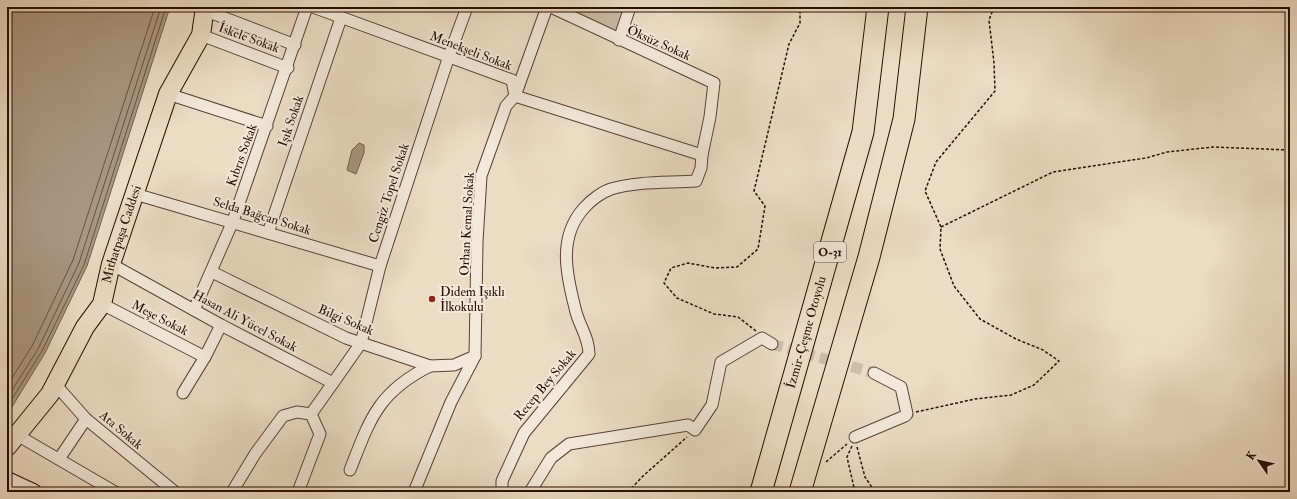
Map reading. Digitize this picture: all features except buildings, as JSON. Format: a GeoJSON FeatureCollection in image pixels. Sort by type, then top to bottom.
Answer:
{"type":"FeatureCollection","features":[{"type":"Feature","properties":{"kind":"highway","name":"İzmir-Çeşme Otoyolu"},"geometry":{"type":"LineString","coordinates":[[761,492],[863,132],[878,7]]}},
{"type":"Feature","properties":{"kind":"highway"},"geometry":{"type":"LineString","coordinates":[[800,492],[869,257],[904,119],[917,7]]}},
{"type":"Feature","properties":{"kind":"main road","name":"Mithatpaşa Caddesi"},"geometry":{"type":"LineString","coordinates":[[12,441],[50,394],[85,327],[102,304],[111,264],[168,94],[201,36],[204,8]]}},
{"type":"Feature","properties":{"kind":"street","name":"Kıbrıs Sokak"},"geometry":{"type":"LineString","coordinates":[[194,310],[212,272],[233,221],[288,68],[307,7]]}},
{"type":"Feature","properties":{"kind":"street","name":"Menekşeli Sokak"},"geometry":{"type":"LineString","coordinates":[[313,7],[512,80],[515,96]]}},
{"type":"Feature","properties":{"kind":"street","name":"Cengiz Topel Sokak"},"geometry":{"type":"LineString","coordinates":[[333,383],[361,344],[380,266],[449,56],[467,7]]}},
{"type":"Feature","properties":{"kind":"street","name":"Orhan Kemal Sokak"},"geometry":{"type":"LineString","coordinates":[[414,492],[451,402],[475,356],[480,176],[506,106],[515,96],[547,7]]}},
{"type":"Feature","properties":{"kind":"street","name":"Öksüz Sokak"},"geometry":{"type":"LineString","coordinates":[[551,7],[714,83]]}},
{"type":"Feature","properties":{"kind":"street"},"geometry":{"type":"LineString","coordinates":[[619,40],[630,7]]}},
{"type":"Feature","properties":{"kind":"street"},"geometry":{"type":"LineString","coordinates":[[204,8],[295,45]]}},
{"type":"Feature","properties":{"kind":"street","name":"Işık Sokak"},"geometry":{"type":"LineString","coordinates":[[268,233],[341,18]]}},
{"type":"Feature","properties":{"kind":"street","name":"İskele Sokak"},"geometry":{"type":"LineString","coordinates":[[201,36],[288,68]]}},
{"type":"Feature","properties":{"kind":"street","name":"Recep Bey Sokak"},"geometry":{"type":"LineString","coordinates":[[502,492],[502,481],[524,433],[589,354],[589,342],[575,310],[567,269],[567,238],[575,218],[590,201],[610,189],[638,185],[696,181],[701,168],[714,83]]}},
{"type":"Feature","properties":{"kind":"street"},"geometry":{"type":"LineString","coordinates":[[168,94],[267,126]]}},
{"type":"Feature","properties":{"kind":"street"},"geometry":{"type":"LineString","coordinates":[[515,96],[702,155]]}},
{"type":"Feature","properties":{"kind":"street","name":"Selda Bağcan Sokak"},"geometry":{"type":"LineString","coordinates":[[135,194],[233,221],[268,233],[380,266]]}},
{"type":"Feature","properties":{"kind":"street","name":"Hasan Ali Yücel Sokak"},"geometry":{"type":"LineString","coordinates":[[111,264],[221,325],[333,383]]}},
{"type":"Feature","properties":{"kind":"street","name":"Bilgi Sokak"},"geometry":{"type":"LineString","coordinates":[[212,272],[361,344],[430,366],[454,365],[475,356]]}},
{"type":"Feature","properties":{"kind":"street","name":"Meşe Sokak"},"geometry":{"type":"LineString","coordinates":[[102,304],[205,357]]}},
{"type":"Feature","properties":{"kind":"street"},"geometry":{"type":"LineString","coordinates":[[183,393],[205,357],[221,325]]}},
{"type":"Feature","properties":{"kind":"street"},"geometry":{"type":"LineString","coordinates":[[530,492],[551,458],[569,444],[688,425],[695,430],[712,405],[721,362],[767,341]]}},
{"type":"Feature","properties":{"kind":"street"},"geometry":{"type":"LineString","coordinates":[[350,470],[369,421],[387,396],[411,375],[430,366]]}},
{"type":"Feature","properties":{"kind":"street"},"geometry":{"type":"LineString","coordinates":[[855,438],[907,414],[901,387],[874,373]]}},
{"type":"Feature","properties":{"kind":"street"},"geometry":{"type":"LineString","coordinates":[[311,414],[333,383]]}},
{"type":"Feature","properties":{"kind":"street","name":"Ata Sokak"},"geometry":{"type":"LineString","coordinates":[[55,384],[86,419],[175,492]]}},
{"type":"Feature","properties":{"kind":"street"},"geometry":{"type":"LineString","coordinates":[[232,492],[255,454],[283,416],[297,412],[311,414]]}},
{"type":"Feature","properties":{"kind":"street"},"geometry":{"type":"LineString","coordinates":[[298,492],[320,434],[311,414]]}},
{"type":"Feature","properties":{"kind":"street"},"geometry":{"type":"LineString","coordinates":[[59,459],[86,419]]}},
{"type":"Feature","properties":{"kind":"street"},"geometry":{"type":"LineString","coordinates":[[12,441],[59,459],[115,492]]}},
{"type":"Feature","properties":{"kind":"street"},"geometry":{"type":"LineString","coordinates":[[7,480],[33,492]]}},
{"type":"Feature","properties":{"kind":"path"},"geometry":{"type":"LineString","coordinates":[[767,341],[751,326],[738,317],[714,314],[677,298],[664,283],[671,268],[688,263],[715,268],[736,267],[758,249],[765,206],[754,191],[789,44],[800,23],[800,7]]}},
{"type":"Feature","properties":{"kind":"path"},"geometry":{"type":"LineString","coordinates":[[907,414],[975,398],[1010,395],[1034,385],[1059,361],[1043,350],[1016,339],[980,319],[954,286],[940,249],[941,227],[925,191],[936,162],[995,91],[994,63],[989,20],[994,7]]}},
{"type":"Feature","properties":{"kind":"path"},"geometry":{"type":"LineString","coordinates":[[941,227],[1054,172],[1146,158],[1167,152],[1213,147],[1290,150]]}},
{"type":"Feature","properties":{"kind":"path"},"geometry":{"type":"LineString","coordinates":[[628,492],[643,476],[695,430]]}},
{"type":"Feature","properties":{"kind":"path"},"geometry":{"type":"LineString","coordinates":[[807,469],[825,462],[855,438]]}},
{"type":"Feature","properties":{"kind":"path"},"geometry":{"type":"LineString","coordinates":[[854,492],[847,457],[855,438]]}},
{"type":"Feature","properties":{"kind":"path"},"geometry":{"type":"LineString","coordinates":[[855,438],[865,478],[875,492]]}},
{"type":"Feature","properties":{"kind":"shaded area"},"geometry":{"type":"Polygon","coordinates":[[[558,7],[628,7],[618,32],[558,7]]]}},
{"type":"Feature","properties":{"kind":"water"},"geometry":{"type":"Polygon","coordinates":[[[7,7],[170,7],[87,266],[45,353],[7,415],[7,7]]]}},
{"type":"Feature","properties":{"kind":"water"},"geometry":{"type":"Polygon","coordinates":[[[359,143],[364,145],[364,153],[356,174],[347,170],[352,150],[359,143]]]}},
{"type":"Feature","properties":{"kind":"tunnel"},"geometry":{"type":"LineString","coordinates":[[772,344],[874,373]]}},
{"type":"Feature","properties":{"kind":"place","name":"Didem Işıklı İlkokulu"},"geometry":{"type":"Point","coordinates":[432,299]}}]}
